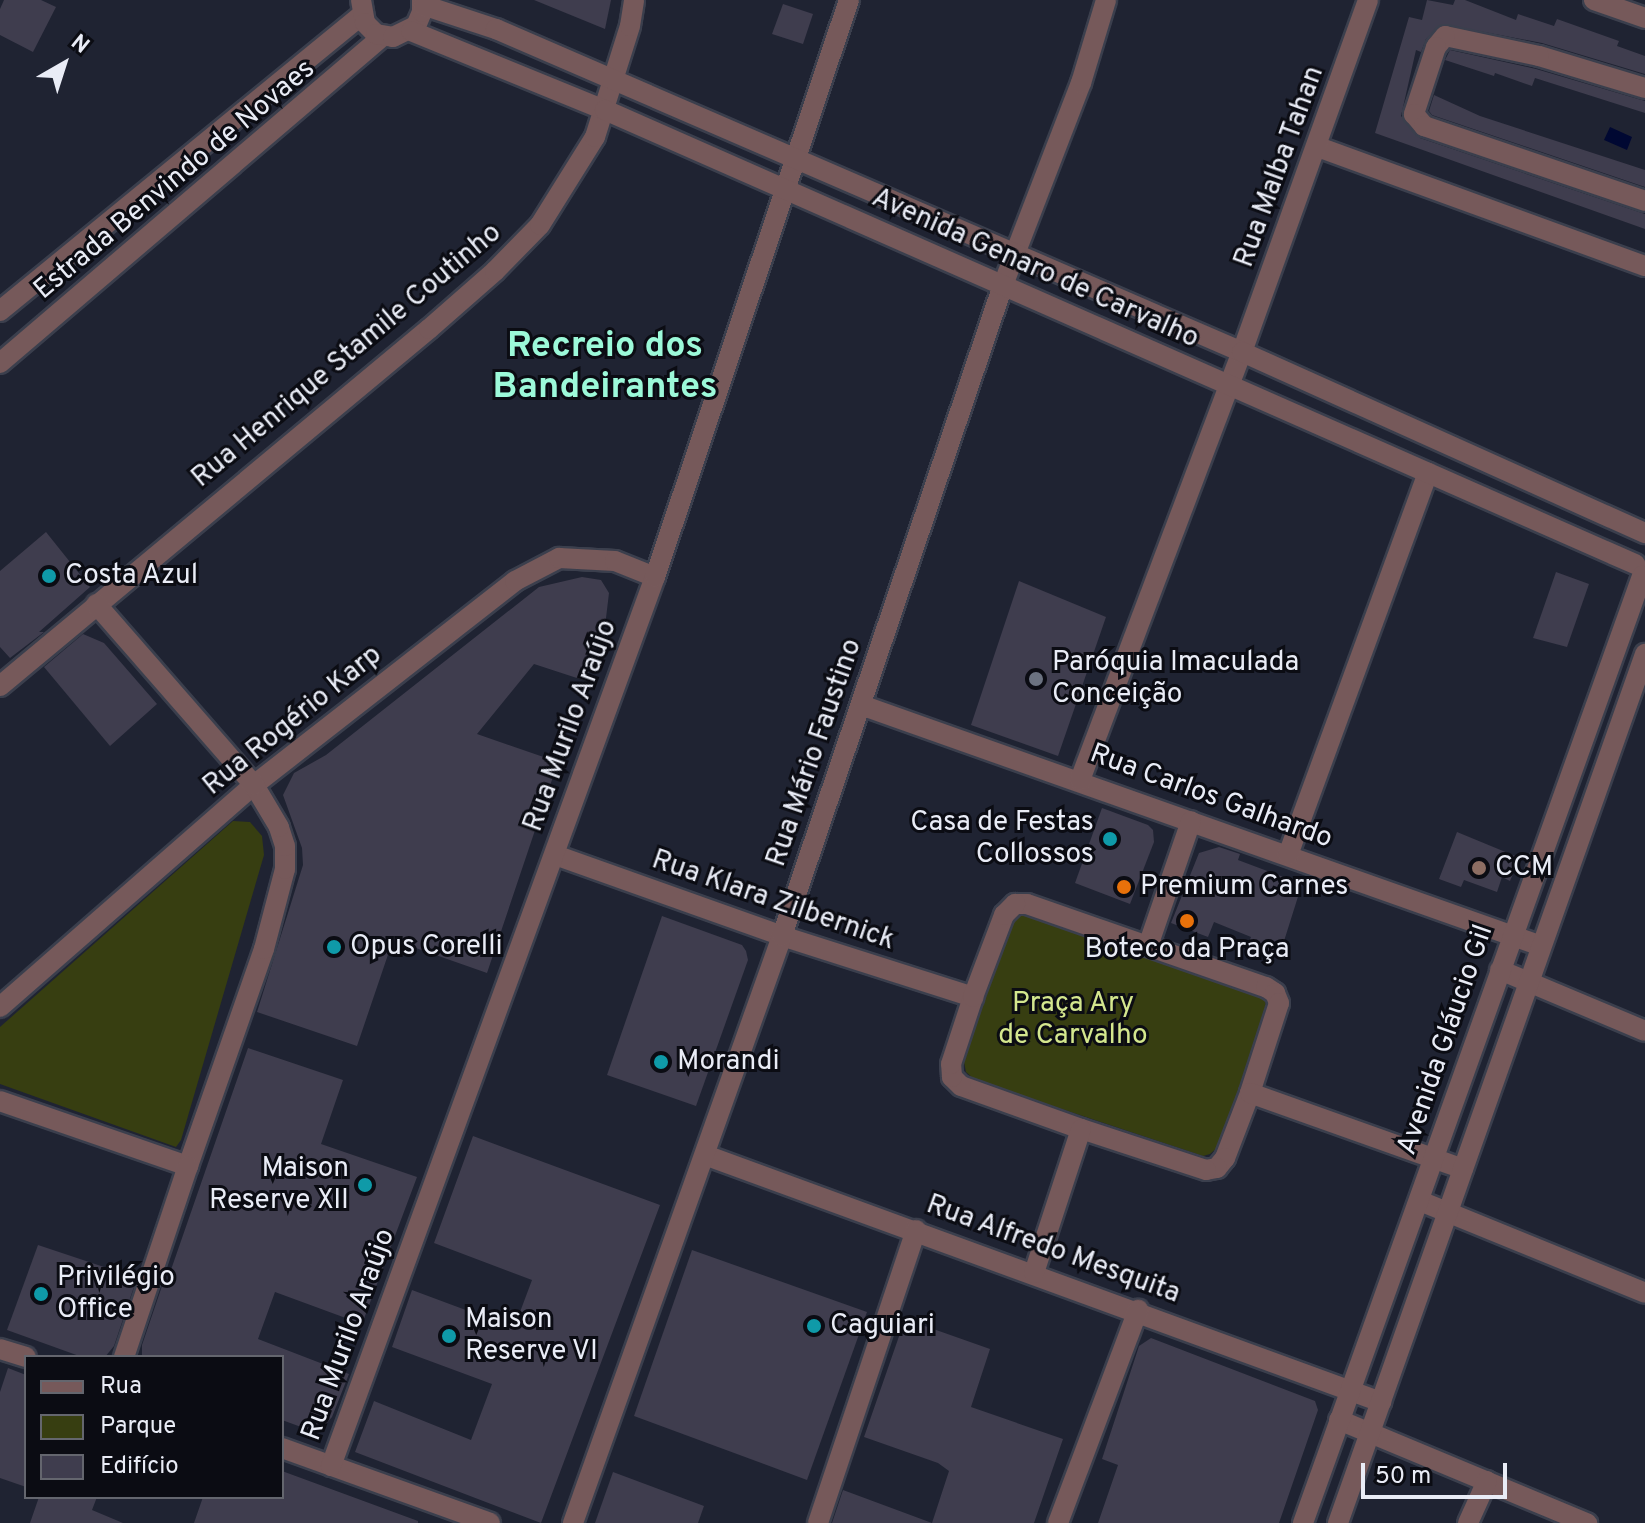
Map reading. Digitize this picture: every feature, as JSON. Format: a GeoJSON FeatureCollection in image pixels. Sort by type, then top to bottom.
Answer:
{"type":"FeatureCollection","features":[{"type":"Feature","properties":{"kind":"street","name":"Rua Henrique Stamile Coutinho"},"geometry":{"type":"LineString","coordinates":[[0,686],[429,329],[506,261],[540,225],[563,193],[595,137],[630,26],[634,0]]}},
{"type":"Feature","properties":{"kind":"street","name":"Rua Murilo Araújo"},"geometry":{"type":"LineString","coordinates":[[331,1466],[655,577],[849,0]]}},
{"type":"Feature","properties":{"kind":"street","name":"Rua Mário Faustino"},"geometry":{"type":"LineString","coordinates":[[573,1523],[782,936],[1003,285],[1081,83],[1106,0]]}},
{"type":"Feature","properties":{"kind":"street","name":"Rua Malba Tahan"},"geometry":{"type":"LineString","coordinates":[[1080,780],[1318,147],[1368,0]]}},
{"type":"Feature","properties":{"kind":"street"},"geometry":{"type":"LineString","coordinates":[[1594,0],[1645,18]]}},
{"type":"Feature","properties":{"kind":"street","name":"Avenida Genaro de Carvalho"},"geometry":{"type":"LineString","coordinates":[[423,2],[480,22],[1242,352],[1645,534]]}},
{"type":"Feature","properties":{"kind":"street"},"geometry":{"type":"LineString","coordinates":[[356,6],[371,29],[383,36],[402,36],[411,31],[420,19],[423,2]]}},
{"type":"Feature","properties":{"kind":"street","name":"Estrada Benvindo de Novaes"},"geometry":{"type":"LineString","coordinates":[[0,311],[356,6]]}},
{"type":"Feature","properties":{"kind":"street","name":"Avenida Genaro de Carvalho"},"geometry":{"type":"LineString","coordinates":[[411,31],[605,110],[1003,285],[1428,473],[1641,572]]}},
{"type":"Feature","properties":{"kind":"street","name":"Estrada Benvindo de Novaes"},"geometry":{"type":"LineString","coordinates":[[0,363],[383,36]]}},
{"type":"Feature","properties":{"kind":"street"},"geometry":{"type":"LineString","coordinates":[[1645,88],[1539,56],[1445,36],[1436,47],[1414,114],[1424,126],[1645,201]]}},
{"type":"Feature","properties":{"kind":"street"},"geometry":{"type":"LineString","coordinates":[[1318,147],[1645,266]]}},
{"type":"Feature","properties":{"kind":"street"},"geometry":{"type":"LineString","coordinates":[[1288,855],[1428,473]]}},
{"type":"Feature","properties":{"kind":"street","name":"Avenida Gláucio Gil"},"geometry":{"type":"LineString","coordinates":[[1303,1523],[1436,1160],[1511,935],[1641,572],[1634,552],[1645,534]]}},
{"type":"Feature","properties":{"kind":"street","name":"Rua Rogério Karp"},"geometry":{"type":"LineString","coordinates":[[0,1007],[254,785],[526,575],[559,558],[615,561],[655,577]]}},
{"type":"Feature","properties":{"kind":"street"},"geometry":{"type":"LineString","coordinates":[[96,604],[254,785],[282,836],[285,869],[264,949],[125,1355]]}},
{"type":"Feature","properties":{"kind":"street","name":"Avenida Gláucio Gil"},"geometry":{"type":"LineString","coordinates":[[1338,1523],[1645,654]]}},
{"type":"Feature","properties":{"kind":"street","name":"Rua Carlos Galhardo"},"geometry":{"type":"LineString","coordinates":[[861,705],[1080,780],[1541,946]]}},
{"type":"Feature","properties":{"kind":"street"},"geometry":{"type":"LineString","coordinates":[[1148,946],[1191,821]]}},
{"type":"Feature","properties":{"kind":"street","name":"Rua Klara Zilbernick"},"geometry":{"type":"LineString","coordinates":[[555,855],[782,936],[973,997]]}},
{"type":"Feature","properties":{"kind":"street"},"geometry":{"type":"LineString","coordinates":[[1015,904],[1027,904],[1148,946],[1266,987],[1275,993],[1279,1003],[1250,1093],[1225,1158],[1217,1168],[1206,1170],[1081,1129],[961,1086],[952,1077],[951,1064],[973,997],[1004,915],[1015,904]]}},
{"type":"Feature","properties":{"kind":"street"},"geometry":{"type":"LineString","coordinates":[[1500,970],[1645,1031]]}},
{"type":"Feature","properties":{"kind":"street"},"geometry":{"type":"LineString","coordinates":[[1250,1093],[1463,1169]]}},
{"type":"Feature","properties":{"kind":"street"},"geometry":{"type":"LineString","coordinates":[[0,1101],[188,1166]]}},
{"type":"Feature","properties":{"kind":"street"},"geometry":{"type":"LineString","coordinates":[[1034,1273],[1081,1129]]}},
{"type":"Feature","properties":{"kind":"street","name":"Rua Alfredo Mesquita"},"geometry":{"type":"LineString","coordinates":[[705,1155],[1138,1310],[1381,1402]]}},
{"type":"Feature","properties":{"kind":"street"},"geometry":{"type":"LineString","coordinates":[[1420,1201],[1645,1293]]}},
{"type":"Feature","properties":{"kind":"street"},"geometry":{"type":"LineString","coordinates":[[818,1523],[916,1230]]}},
{"type":"Feature","properties":{"kind":"street"},"geometry":{"type":"LineString","coordinates":[[1058,1523],[1138,1310]]}},
{"type":"Feature","properties":{"kind":"street"},"geometry":{"type":"LineString","coordinates":[[0,1349],[24,1356]]}},
{"type":"Feature","properties":{"kind":"street"},"geometry":{"type":"LineString","coordinates":[[1339,1420],[1587,1523]]}},
{"type":"Feature","properties":{"kind":"street"},"geometry":{"type":"LineString","coordinates":[[284,1449],[490,1523]]}},
{"type":"Feature","properties":{"kind":"street"},"geometry":{"type":"LineString","coordinates":[[1468,1523],[1487,1481]]}},
{"type":"Feature","properties":{"kind":"green space"},"geometry":{"type":"Polygon","coordinates":[[[233,821],[250,822],[262,836],[264,855],[181,1140],[176,1147],[0,1084],[0,1027],[233,821]]]}},
{"type":"Feature","properties":{"kind":"green space","name":"Praça Ary de Carvalho"},"geometry":{"type":"Polygon","coordinates":[[[1029,913],[1255,992],[1265,1000],[1267,1011],[1248,1068],[1219,1146],[1210,1154],[1203,1156],[975,1080],[966,1072],[964,1062],[969,1040],[1010,926],[1019,916],[1029,913]]]}},
{"type":"Feature","properties":{"kind":"water"},"geometry":{"type":"Polygon","coordinates":[[[1610,127],[1632,137],[1627,150],[1604,140],[1610,127]]]}},
{"type":"Feature","properties":{"kind":"building"},"geometry":{"type":"Polygon","coordinates":[[[4,0],[41,0],[56,7],[33,52],[0,35],[0,9],[4,0]]]}},
{"type":"Feature","properties":{"kind":"building"},"geometry":{"type":"Polygon","coordinates":[[[534,0],[611,0],[605,29],[534,0]]]}},
{"type":"Feature","properties":{"kind":"building"},"geometry":{"type":"Polygon","coordinates":[[[1427,0],[1453,5],[1455,0],[1465,0],[1516,20],[1518,14],[1554,26],[1557,19],[1619,41],[1617,46],[1645,56],[1645,74],[1542,43],[1442,24],[1426,39],[1421,52],[1416,50],[1401,116],[1420,138],[1645,214],[1645,229],[1375,133],[1409,17],[1422,20],[1427,0]]]}},
{"type":"Feature","properties":{"kind":"building"},"geometry":{"type":"Polygon","coordinates":[[[783,4],[813,14],[803,44],[772,34],[783,4]]]}},
{"type":"Feature","properties":{"kind":"building"},"geometry":{"type":"Polygon","coordinates":[[[1450,50],[1536,69],[1645,101],[1645,113],[1535,78],[1532,86],[1495,73],[1494,76],[1445,60],[1450,50]]]}},
{"type":"Feature","properties":{"kind":"building"},"geometry":{"type":"Polygon","coordinates":[[[1434,95],[1480,116],[1645,170],[1645,187],[1432,115],[1429,111],[1434,95]]]}},
{"type":"Feature","properties":{"kind":"building"},"geometry":{"type":"Polygon","coordinates":[[[46,532],[90,587],[39,632],[44,632],[10,658],[0,647],[0,571],[46,532]]]}},
{"type":"Feature","properties":{"kind":"building"},"geometry":{"type":"Polygon","coordinates":[[[1556,572],[1589,584],[1567,647],[1533,638],[1556,572]]]}},
{"type":"Feature","properties":{"kind":"building"},"geometry":{"type":"Polygon","coordinates":[[[582,577],[601,580],[609,593],[606,618],[586,681],[534,664],[477,734],[558,762],[487,973],[393,940],[357,1046],[257,1012],[303,865],[302,848],[283,795],[294,773],[326,755],[539,587],[582,577]]]}},
{"type":"Feature","properties":{"kind":"building","name":"Paróquia Imaculada Conceição"},"geometry":{"type":"Polygon","coordinates":[[[1019,581],[1106,617],[1058,756],[971,725],[1019,581]]]}},
{"type":"Feature","properties":{"kind":"building"},"geometry":{"type":"Polygon","coordinates":[[[83,634],[104,643],[157,704],[110,746],[44,667],[83,634]]]}},
{"type":"Feature","properties":{"kind":"building"},"geometry":{"type":"Polygon","coordinates":[[[1102,808],[1148,825],[1153,830],[1154,842],[1130,904],[1075,883],[1102,808]]]}},
{"type":"Feature","properties":{"kind":"building","name":"CCM"},"geometry":{"type":"Polygon","coordinates":[[[1457,832],[1520,858],[1510,881],[1502,877],[1497,892],[1464,880],[1461,887],[1439,879],[1457,832]]]}},
{"type":"Feature","properties":{"kind":"building"},"geometry":{"type":"Polygon","coordinates":[[[1219,847],[1240,854],[1238,860],[1302,884],[1279,957],[1247,946],[1251,937],[1214,922],[1208,937],[1171,923],[1199,853],[1219,847]]]}},
{"type":"Feature","properties":{"kind":"building"},"geometry":{"type":"Polygon","coordinates":[[[662,916],[742,945],[748,960],[696,1106],[607,1075],[662,916]]]}},
{"type":"Feature","properties":{"kind":"building"},"geometry":{"type":"Polygon","coordinates":[[[248,1048],[343,1080],[321,1144],[417,1177],[362,1324],[275,1292],[258,1339],[349,1374],[332,1417],[321,1430],[312,1431],[284,1421],[284,1355],[142,1355],[142,1345],[162,1286],[165,1287],[248,1048]]]}},
{"type":"Feature","properties":{"kind":"building"},"geometry":{"type":"Polygon","coordinates":[[[473,1136],[660,1205],[541,1523],[355,1452],[374,1401],[471,1440],[492,1384],[392,1347],[412,1290],[514,1328],[532,1280],[434,1243],[473,1136]]]}},
{"type":"Feature","properties":{"kind":"building"},"geometry":{"type":"Polygon","coordinates":[[[38,1245],[137,1278],[114,1346],[107,1355],[76,1355],[7,1330],[38,1245]]]}},
{"type":"Feature","properties":{"kind":"building"},"geometry":{"type":"Polygon","coordinates":[[[692,1250],[867,1312],[807,1480],[634,1416],[692,1250]]]}},
{"type":"Feature","properties":{"kind":"building"},"geometry":{"type":"Polygon","coordinates":[[[905,1319],[990,1349],[971,1407],[1063,1439],[1034,1523],[932,1523],[949,1471],[938,1463],[864,1437],[905,1319]]]}},
{"type":"Feature","properties":{"kind":"building"},"geometry":{"type":"Polygon","coordinates":[[[1151,1338],[1315,1401],[1318,1410],[1279,1523],[1098,1523],[1118,1465],[1102,1459],[1139,1346],[1151,1338]]]}},
{"type":"Feature","properties":{"kind":"building"},"geometry":{"type":"Polygon","coordinates":[[[8,1368],[24,1374],[24,1486],[0,1478],[0,1392],[8,1368]]]}},
{"type":"Feature","properties":{"kind":"building"},"geometry":{"type":"Polygon","coordinates":[[[284,1472],[418,1521],[418,1523],[194,1523],[202,1499],[284,1499],[284,1472]]]}},
{"type":"Feature","properties":{"kind":"building"},"geometry":{"type":"Polygon","coordinates":[[[613,1472],[704,1506],[698,1523],[595,1523],[613,1472]]]}},
{"type":"Feature","properties":{"kind":"building"},"geometry":{"type":"Polygon","coordinates":[[[843,1490],[932,1523],[832,1523],[843,1490]]]}},
{"type":"Feature","properties":{"kind":"building"},"geometry":{"type":"Polygon","coordinates":[[[38,1499],[96,1499],[92,1510],[123,1523],[30,1523],[38,1499]]]}},
{"type":"Feature","properties":{"kind":"place","name":"Costa Azul"},"geometry":{"type":"Point","coordinates":[49,576]}},
{"type":"Feature","properties":{"kind":"place","name":"Paróquia Imaculada Conceição"},"geometry":{"type":"Point","coordinates":[1036,679]}},
{"type":"Feature","properties":{"kind":"place","name":"Casa de Festas Collossos"},"geometry":{"type":"Point","coordinates":[1110,839]}},
{"type":"Feature","properties":{"kind":"place","name":"CCM"},"geometry":{"type":"Point","coordinates":[1479,868]}},
{"type":"Feature","properties":{"kind":"place","name":"Premium Carnes"},"geometry":{"type":"Point","coordinates":[1124,887]}},
{"type":"Feature","properties":{"kind":"place","name":"Boteco da Praça"},"geometry":{"type":"Point","coordinates":[1187,921]}},
{"type":"Feature","properties":{"kind":"place","name":"Opus Corelli"},"geometry":{"type":"Point","coordinates":[334,947]}},
{"type":"Feature","properties":{"kind":"place","name":"Morandi"},"geometry":{"type":"Point","coordinates":[661,1062]}},
{"type":"Feature","properties":{"kind":"place","name":"Maison Reserve XII"},"geometry":{"type":"Point","coordinates":[365,1185]}},
{"type":"Feature","properties":{"kind":"place","name":"Privilégio Office"},"geometry":{"type":"Point","coordinates":[41,1294]}},
{"type":"Feature","properties":{"kind":"place","name":"Caguiari"},"geometry":{"type":"Point","coordinates":[814,1326]}},
{"type":"Feature","properties":{"kind":"place","name":"Maison Reserve VI"},"geometry":{"type":"Point","coordinates":[449,1336]}},
{"type":"Feature","properties":{"kind":"district","name":"Recreio dos Bandeirantes"},"geometry":{"type":"Point","coordinates":[605,368]}}]}
